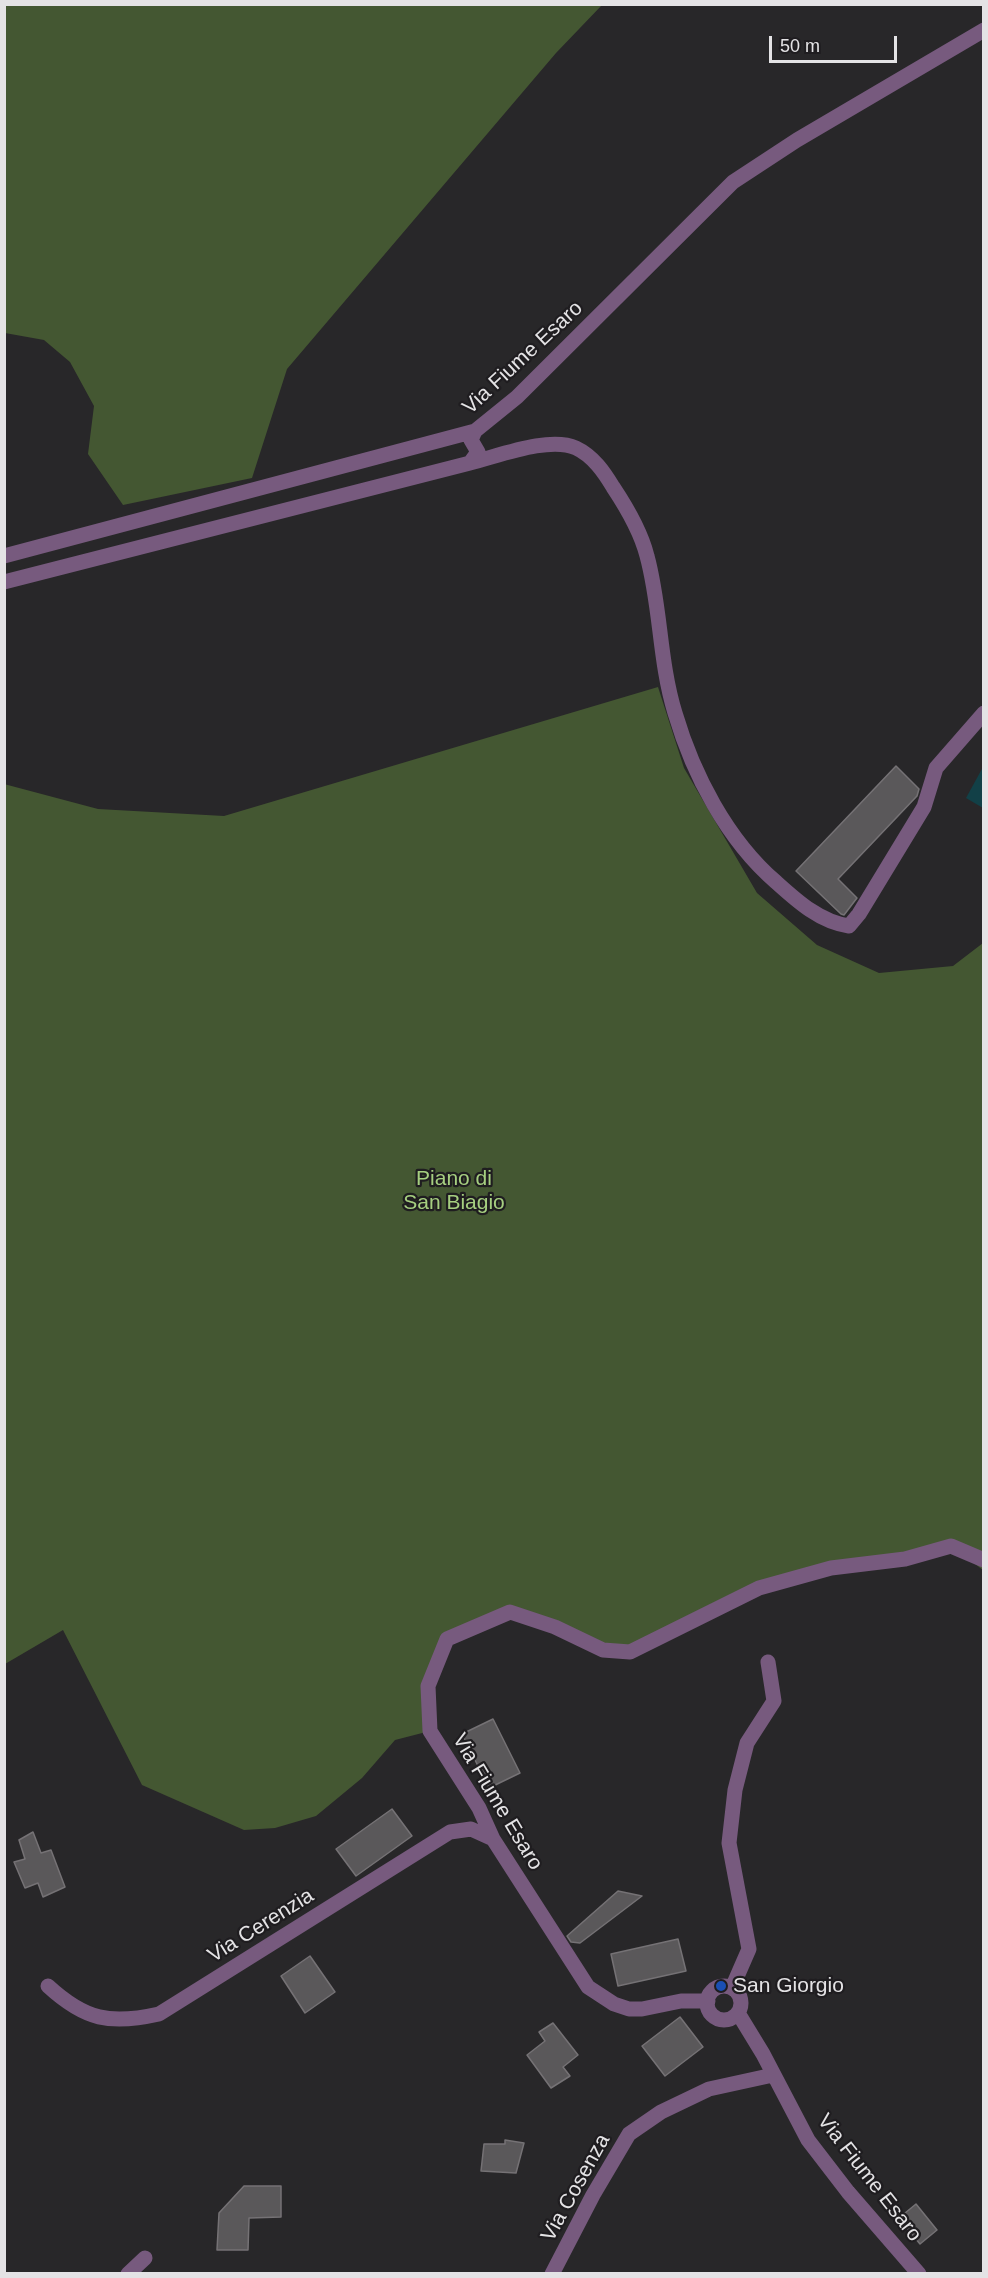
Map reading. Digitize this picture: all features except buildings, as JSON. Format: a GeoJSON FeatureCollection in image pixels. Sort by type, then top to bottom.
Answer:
{"type":"FeatureCollection","features":[{"type":"Feature","properties":{"kind":"street","name":"Via Fiume Esaro"},"geometry":{"type":"LineString","coordinates":[[470,463],[478,452],[471,440],[475,431],[517,397],[733,182],[797,140],[984,30]]}},
{"type":"Feature","properties":{"kind":"street"},"geometry":{"type":"LineString","coordinates":[[4,556],[475,431]]}},
{"type":"Feature","properties":{"kind":"street"},"geometry":{"type":"LineString","coordinates":[[4,582],[546,444],[561,444],[576,448],[593,459],[606,476],[621,499],[647,555],[664,672],[675,714],[695,766],[724,821],[758,867],[793,897],[826,920],[849,926],[859,915],[924,807],[936,768],[984,713]]}},
{"type":"Feature","properties":{"kind":"street","name":"Via Fiume Esaro"},"geometry":{"type":"LineString","coordinates":[[708,2001],[681,2001],[642,2009],[630,2009],[614,2004],[588,1987],[493,1839],[479,1809],[430,1731],[428,1686],[447,1640],[510,1612],[555,1627],[603,1650],[630,1652],[759,1588],[821,1571],[905,1559],[951,1546],[984,1560]]}},
{"type":"Feature","properties":{"kind":"street"},"geometry":{"type":"LineString","coordinates":[[732,1988],[748,1948],[729,1843],[735,1790],[747,1743],[774,1701],[768,1662]]}},
{"type":"Feature","properties":{"kind":"street","name":"Via Cerenzia"},"geometry":{"type":"LineString","coordinates":[[48,1986],[71,2006],[104,2019],[128,2021],[159,2014],[450,1832],[471,1829],[493,1839]]}},
{"type":"Feature","properties":{"kind":"street"},"geometry":{"type":"LineString","coordinates":[[721,1986],[732,1988],[740,1998],[738,2013],[729,2019],[719,2019],[710,2012],[708,2001],[715,1989],[721,1986]]}},
{"type":"Feature","properties":{"kind":"street","name":"Via Fiume Esaro"},"geometry":{"type":"LineString","coordinates":[[738,2013],[808,2140],[848,2192],[919,2274]]}},
{"type":"Feature","properties":{"kind":"street","name":"Via Cosenza"},"geometry":{"type":"LineString","coordinates":[[552,2274],[593,2195],[629,2134],[661,2112],[710,2089],[773,2075]]}},
{"type":"Feature","properties":{"kind":"street"},"geometry":{"type":"LineString","coordinates":[[128,2274],[145,2258]]}},
{"type":"Feature","properties":{"kind":"green space"},"geometry":{"type":"Polygon","coordinates":[[[5,4],[602,5],[556,53],[287,369],[252,478],[123,505],[88,454],[94,406],[70,362],[44,340],[5,333],[5,4]]]}},
{"type":"Feature","properties":{"kind":"green space","name":"Piano di San Biagio"},"geometry":{"type":"Polygon","coordinates":[[[658,687],[684,768],[757,893],[817,945],[879,973],[953,966],[983,943],[983,1570],[951,1546],[759,1588],[630,1652],[510,1612],[447,1639],[428,1686],[430,1731],[395,1740],[362,1778],[316,1816],[275,1828],[244,1830],[142,1785],[63,1630],[5,1664],[4,784],[98,809],[224,816],[658,687]]]}},
{"type":"Feature","properties":{"kind":"water"},"geometry":{"type":"Polygon","coordinates":[[[983,767],[983,808],[966,798],[983,767]]]}},
{"type":"Feature","properties":{"kind":"place","name":"San Giorgio"},"geometry":{"type":"Point","coordinates":[721,1986]}}]}
